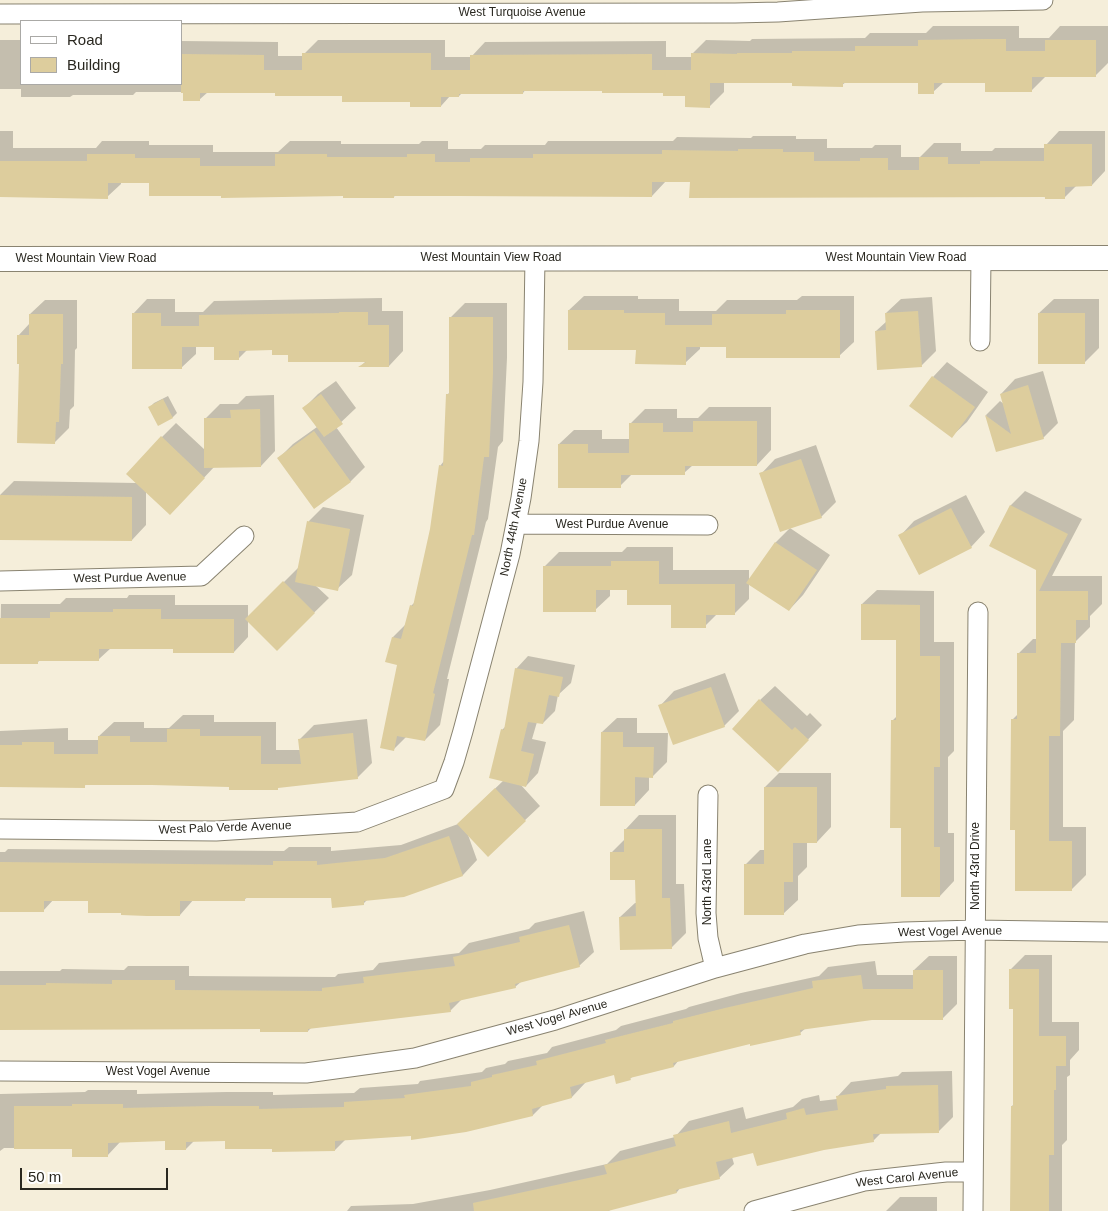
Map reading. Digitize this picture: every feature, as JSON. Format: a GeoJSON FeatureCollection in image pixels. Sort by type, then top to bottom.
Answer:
{"type":"FeatureCollection","features":[{"type":"Feature","properties":{"kind":"street","name":"West Turquoise Avenue"},"geometry":{"type":"LineString","coordinates":[[0,14],[96,7],[735,7],[778,12],[922,2],[1043,0]]}},
{"type":"Feature","properties":{"kind":"street","name":"North 44th Avenue"},"geometry":{"type":"LineString","coordinates":[[444,789],[464,731],[516,524],[529,441],[533,382],[535,258]]}},
{"type":"Feature","properties":{"kind":"street","name":"West Mountain View Road"},"geometry":{"type":"LineString","coordinates":[[980,341],[981,258]]}},
{"type":"Feature","properties":{"kind":"street","name":"West Mountain View Road"},"geometry":{"type":"LineString","coordinates":[[0,259],[1108,258]]}},
{"type":"Feature","properties":{"kind":"street","name":"West Purdue Avenue"},"geometry":{"type":"LineString","coordinates":[[516,524],[708,524]]}},
{"type":"Feature","properties":{"kind":"street","name":"West Purdue Avenue"},"geometry":{"type":"LineString","coordinates":[[0,581],[201,576],[244,536]]}},
{"type":"Feature","properties":{"kind":"street","name":"North 43rd Drive"},"geometry":{"type":"LineString","coordinates":[[973,1211],[978,612]]}},
{"type":"Feature","properties":{"kind":"street","name":"West Palo Verde Avenue"},"geometry":{"type":"LineString","coordinates":[[0,829],[216,830],[357,822],[444,789]]}},
{"type":"Feature","properties":{"kind":"street","name":"North 43rd Lane"},"geometry":{"type":"LineString","coordinates":[[708,795],[706,913],[708,938],[715,968]]}},
{"type":"Feature","properties":{"kind":"street","name":"West Vogel Avenue"},"geometry":{"type":"LineString","coordinates":[[0,1071],[306,1072],[414,1058],[555,1020],[715,968],[805,944],[858,935],[904,932],[975,930],[1108,932]]}},
{"type":"Feature","properties":{"kind":"street","name":"West Carol Avenue"},"geometry":{"type":"LineString","coordinates":[[754,1211],[864,1181],[946,1172],[973,1172]]}},
{"type":"Feature","properties":{"kind":"building"},"geometry":{"type":"Polygon","coordinates":[[[1006,39],[1006,51],[1045,51],[1045,40],[1096,40],[1096,77],[1032,77],[1032,92],[985,92],[985,83],[934,83],[934,94],[918,94],[918,83],[843,83],[843,87],[792,86],[792,83],[710,83],[710,108],[685,107],[685,96],[663,96],[663,93],[602,93],[602,91],[523,91],[523,94],[459,94],[459,97],[441,97],[441,107],[410,107],[410,102],[342,102],[342,96],[275,96],[275,93],[200,93],[200,101],[183,101],[183,93],[181,93],[182,54],[264,55],[264,70],[302,70],[302,53],[431,53],[431,70],[470,70],[470,55],[652,54],[652,70],[691,70],[691,53],[737,54],[792,53],[792,51],[855,51],[855,46],[918,46],[918,40],[1006,39]]]}},
{"type":"Feature","properties":{"kind":"building"},"geometry":{"type":"Polygon","coordinates":[[[1044,144],[1092,144],[1092,186],[1065,187],[1065,199],[1045,199],[1045,197],[689,198],[690,182],[652,182],[652,197],[394,196],[394,198],[343,198],[343,196],[221,198],[221,196],[149,196],[149,183],[108,183],[108,199],[0,197],[0,161],[87,161],[87,154],[135,154],[135,158],[200,158],[200,166],[275,166],[275,154],[327,154],[327,157],[407,157],[407,154],[435,154],[435,162],[470,162],[470,158],[533,158],[533,154],[662,154],[662,150],[738,151],[738,149],[783,149],[783,152],[814,152],[814,161],[860,161],[860,158],[888,158],[888,170],[919,170],[919,157],[948,157],[948,164],[980,164],[980,161],[1044,161],[1044,144]]]}},
{"type":"Feature","properties":{"kind":"building"},"geometry":{"type":"Polygon","coordinates":[[[568,310],[624,310],[624,313],[665,313],[665,325],[712,325],[712,314],[786,314],[786,310],[840,310],[840,358],[726,358],[726,347],[686,347],[686,365],[635,364],[636,350],[568,350],[568,310]]]}},
{"type":"Feature","properties":{"kind":"building"},"geometry":{"type":"Polygon","coordinates":[[[918,311],[922,367],[877,370],[875,331],[886,330],[885,313],[918,311]]]}},
{"type":"Feature","properties":{"kind":"building"},"geometry":{"type":"Polygon","coordinates":[[[368,312],[368,325],[389,325],[389,367],[358,367],[366,362],[288,362],[288,355],[272,355],[272,350],[239,351],[239,360],[214,360],[214,347],[182,347],[182,369],[132,369],[132,313],[161,313],[161,326],[199,326],[199,315],[368,312]]]}},
{"type":"Feature","properties":{"kind":"building"},"geometry":{"type":"Polygon","coordinates":[[[1038,313],[1085,313],[1085,364],[1038,364],[1038,313]]]}},
{"type":"Feature","properties":{"kind":"building"},"geometry":{"type":"Polygon","coordinates":[[[29,314],[63,314],[63,364],[61,364],[59,422],[56,422],[55,444],[17,443],[19,364],[17,364],[17,335],[29,335],[29,314]]]}},
{"type":"Feature","properties":{"kind":"building"},"geometry":{"type":"Polygon","coordinates":[[[449,317],[493,317],[493,373],[489,457],[484,457],[474,535],[472,535],[433,693],[435,694],[425,741],[397,736],[394,751],[380,748],[397,665],[385,662],[392,637],[401,639],[410,605],[413,606],[430,529],[439,465],[443,466],[446,394],[449,394],[449,317]]]}},
{"type":"Feature","properties":{"kind":"building"},"geometry":{"type":"Polygon","coordinates":[[[932,376],[975,407],[952,438],[909,406],[932,376]]]}},
{"type":"Feature","properties":{"kind":"building"},"geometry":{"type":"Polygon","coordinates":[[[1028,385],[1044,439],[996,452],[985,415],[1011,434],[1000,394],[1028,385]]]}},
{"type":"Feature","properties":{"kind":"building"},"geometry":{"type":"Polygon","coordinates":[[[321,394],[343,424],[324,437],[302,408],[321,394]]]}},
{"type":"Feature","properties":{"kind":"building"},"geometry":{"type":"Polygon","coordinates":[[[163,399],[173,418],[158,426],[148,407],[163,399]]]}},
{"type":"Feature","properties":{"kind":"building"},"geometry":{"type":"Polygon","coordinates":[[[260,409],[261,467],[204,468],[204,418],[231,418],[230,410],[260,409]]]}},
{"type":"Feature","properties":{"kind":"building"},"geometry":{"type":"Polygon","coordinates":[[[693,421],[757,421],[757,466],[685,466],[685,475],[621,475],[621,488],[558,488],[558,444],[588,444],[588,453],[629,453],[629,423],[663,423],[663,432],[693,432],[693,421]]]}},
{"type":"Feature","properties":{"kind":"building"},"geometry":{"type":"Polygon","coordinates":[[[314,431],[351,482],[314,509],[277,458],[314,431]]]}},
{"type":"Feature","properties":{"kind":"building"},"geometry":{"type":"Polygon","coordinates":[[[161,436],[205,478],[170,515],[126,474],[161,436]]]}},
{"type":"Feature","properties":{"kind":"building"},"geometry":{"type":"Polygon","coordinates":[[[801,459],[822,518],[780,532],[759,473],[801,459]]]}},
{"type":"Feature","properties":{"kind":"building"},"geometry":{"type":"Polygon","coordinates":[[[0,495],[132,497],[132,541],[0,540],[0,495]]]}},
{"type":"Feature","properties":{"kind":"building"},"geometry":{"type":"Polygon","coordinates":[[[1010,505],[1068,534],[1039,591],[1088,591],[1088,620],[1076,620],[1076,643],[1061,643],[1060,736],[1049,736],[1049,841],[1072,841],[1072,891],[1015,891],[1015,830],[1010,830],[1011,719],[1017,719],[1017,653],[1036,653],[1036,570],[989,546],[1010,505]]]}},
{"type":"Feature","properties":{"kind":"building"},"geometry":{"type":"Polygon","coordinates":[[[951,508],[972,548],[919,575],[898,535],[951,508]]]}},
{"type":"Feature","properties":{"kind":"building"},"geometry":{"type":"Polygon","coordinates":[[[307,521],[350,529],[338,591],[295,582],[307,521]]]}},
{"type":"Feature","properties":{"kind":"building"},"geometry":{"type":"Polygon","coordinates":[[[775,542],[817,570],[789,611],[746,583],[775,542]]]}},
{"type":"Feature","properties":{"kind":"building"},"geometry":{"type":"Polygon","coordinates":[[[611,561],[659,561],[659,584],[735,584],[735,615],[706,615],[706,628],[671,628],[671,605],[627,605],[627,590],[596,590],[596,612],[543,612],[543,566],[611,566],[611,561]]]}},
{"type":"Feature","properties":{"kind":"building"},"geometry":{"type":"Polygon","coordinates":[[[283,581],[315,613],[277,651],[245,619],[283,581]]]}},
{"type":"Feature","properties":{"kind":"building"},"geometry":{"type":"Polygon","coordinates":[[[861,604],[920,605],[920,656],[940,656],[940,767],[934,767],[934,847],[940,847],[940,897],[901,897],[901,828],[890,828],[891,720],[896,720],[896,640],[861,640],[861,604]]]}},
{"type":"Feature","properties":{"kind":"building"},"geometry":{"type":"Polygon","coordinates":[[[113,609],[161,609],[161,619],[234,619],[234,653],[173,653],[173,649],[99,649],[99,661],[38,661],[38,664],[0,664],[0,618],[50,618],[50,612],[113,612],[113,609]]]}},
{"type":"Feature","properties":{"kind":"building"},"geometry":{"type":"Polygon","coordinates":[[[515,668],[563,677],[559,697],[549,695],[543,724],[528,722],[521,751],[534,754],[526,787],[489,778],[501,729],[504,730],[515,668]]]}},
{"type":"Feature","properties":{"kind":"building"},"geometry":{"type":"Polygon","coordinates":[[[711,687],[725,727],[673,745],[658,705],[711,687]]]}},
{"type":"Feature","properties":{"kind":"building"},"geometry":{"type":"Polygon","coordinates":[[[759,699],[792,730],[795,727],[809,740],[778,772],[732,729],[759,699]]]}},
{"type":"Feature","properties":{"kind":"building"},"geometry":{"type":"Polygon","coordinates":[[[167,729],[200,729],[200,736],[261,736],[261,764],[301,764],[298,739],[353,733],[358,779],[278,788],[278,790],[229,790],[229,787],[152,785],[85,785],[85,788],[0,787],[0,745],[22,745],[22,742],[54,742],[54,754],[98,754],[98,736],[130,736],[130,742],[167,742],[167,729]]]}},
{"type":"Feature","properties":{"kind":"building"},"geometry":{"type":"Polygon","coordinates":[[[601,732],[623,732],[623,747],[654,747],[653,778],[635,777],[635,806],[600,806],[601,732]]]}},
{"type":"Feature","properties":{"kind":"building"},"geometry":{"type":"Polygon","coordinates":[[[764,787],[817,787],[817,843],[793,843],[793,882],[784,882],[784,915],[744,915],[744,864],[764,864],[764,787]]]}},
{"type":"Feature","properties":{"kind":"building"},"geometry":{"type":"Polygon","coordinates":[[[495,788],[526,821],[488,857],[457,824],[495,788]]]}},
{"type":"Feature","properties":{"kind":"building"},"geometry":{"type":"Polygon","coordinates":[[[624,829],[662,829],[662,898],[670,898],[672,949],[620,950],[619,917],[636,916],[635,880],[610,880],[610,852],[624,852],[624,829]]]}},
{"type":"Feature","properties":{"kind":"building"},"geometry":{"type":"Polygon","coordinates":[[[449,836],[463,876],[404,897],[364,901],[364,905],[332,908],[331,898],[245,898],[245,901],[180,901],[180,916],[147,916],[121,915],[121,913],[88,913],[88,901],[44,901],[44,912],[0,912],[0,862],[273,865],[273,861],[317,861],[317,865],[385,858],[449,836]]]}},
{"type":"Feature","properties":{"kind":"building"},"geometry":{"type":"Polygon","coordinates":[[[569,925],[580,967],[515,984],[516,988],[449,1003],[451,1012],[308,1029],[308,1032],[260,1032],[260,1029],[0,1030],[0,985],[46,985],[46,983],[112,984],[112,980],[175,980],[175,990],[322,991],[322,988],[364,983],[363,977],[455,966],[453,957],[520,942],[519,937],[569,925]]]}},
{"type":"Feature","properties":{"kind":"building"},"geometry":{"type":"Polygon","coordinates":[[[1009,969],[1039,969],[1039,1036],[1066,1036],[1066,1066],[1056,1066],[1054,1155],[1049,1155],[1049,1211],[1010,1211],[1013,1009],[1009,1009],[1009,969]]]}},
{"type":"Feature","properties":{"kind":"building"},"geometry":{"type":"Polygon","coordinates":[[[913,970],[943,970],[943,1020],[872,1020],[800,1030],[801,1035],[750,1046],[750,1044],[673,1063],[674,1067],[630,1078],[631,1080],[616,1084],[614,1075],[570,1087],[572,1098],[532,1109],[533,1116],[466,1132],[411,1140],[411,1136],[335,1141],[335,1151],[272,1152],[272,1149],[225,1149],[225,1141],[186,1142],[186,1150],[165,1150],[165,1141],[108,1143],[108,1157],[72,1157],[72,1149],[14,1149],[14,1106],[123,1104],[123,1108],[259,1106],[259,1109],[344,1107],[344,1102],[405,1098],[404,1095],[471,1086],[471,1082],[492,1077],[492,1075],[537,1065],[536,1061],[606,1043],[605,1040],[725,1008],[813,988],[812,981],[861,975],[863,989],[913,989],[913,970]]]}},
{"type":"Feature","properties":{"kind":"building"},"geometry":{"type":"Polygon","coordinates":[[[938,1085],[939,1133],[873,1134],[874,1142],[824,1150],[757,1166],[753,1153],[716,1162],[720,1179],[676,1190],[677,1193],[608,1211],[474,1211],[473,1203],[607,1174],[604,1165],[676,1146],[673,1135],[729,1121],[731,1133],[787,1119],[786,1113],[804,1108],[806,1115],[838,1110],[836,1096],[886,1089],[886,1086],[938,1085]]]}}]}
